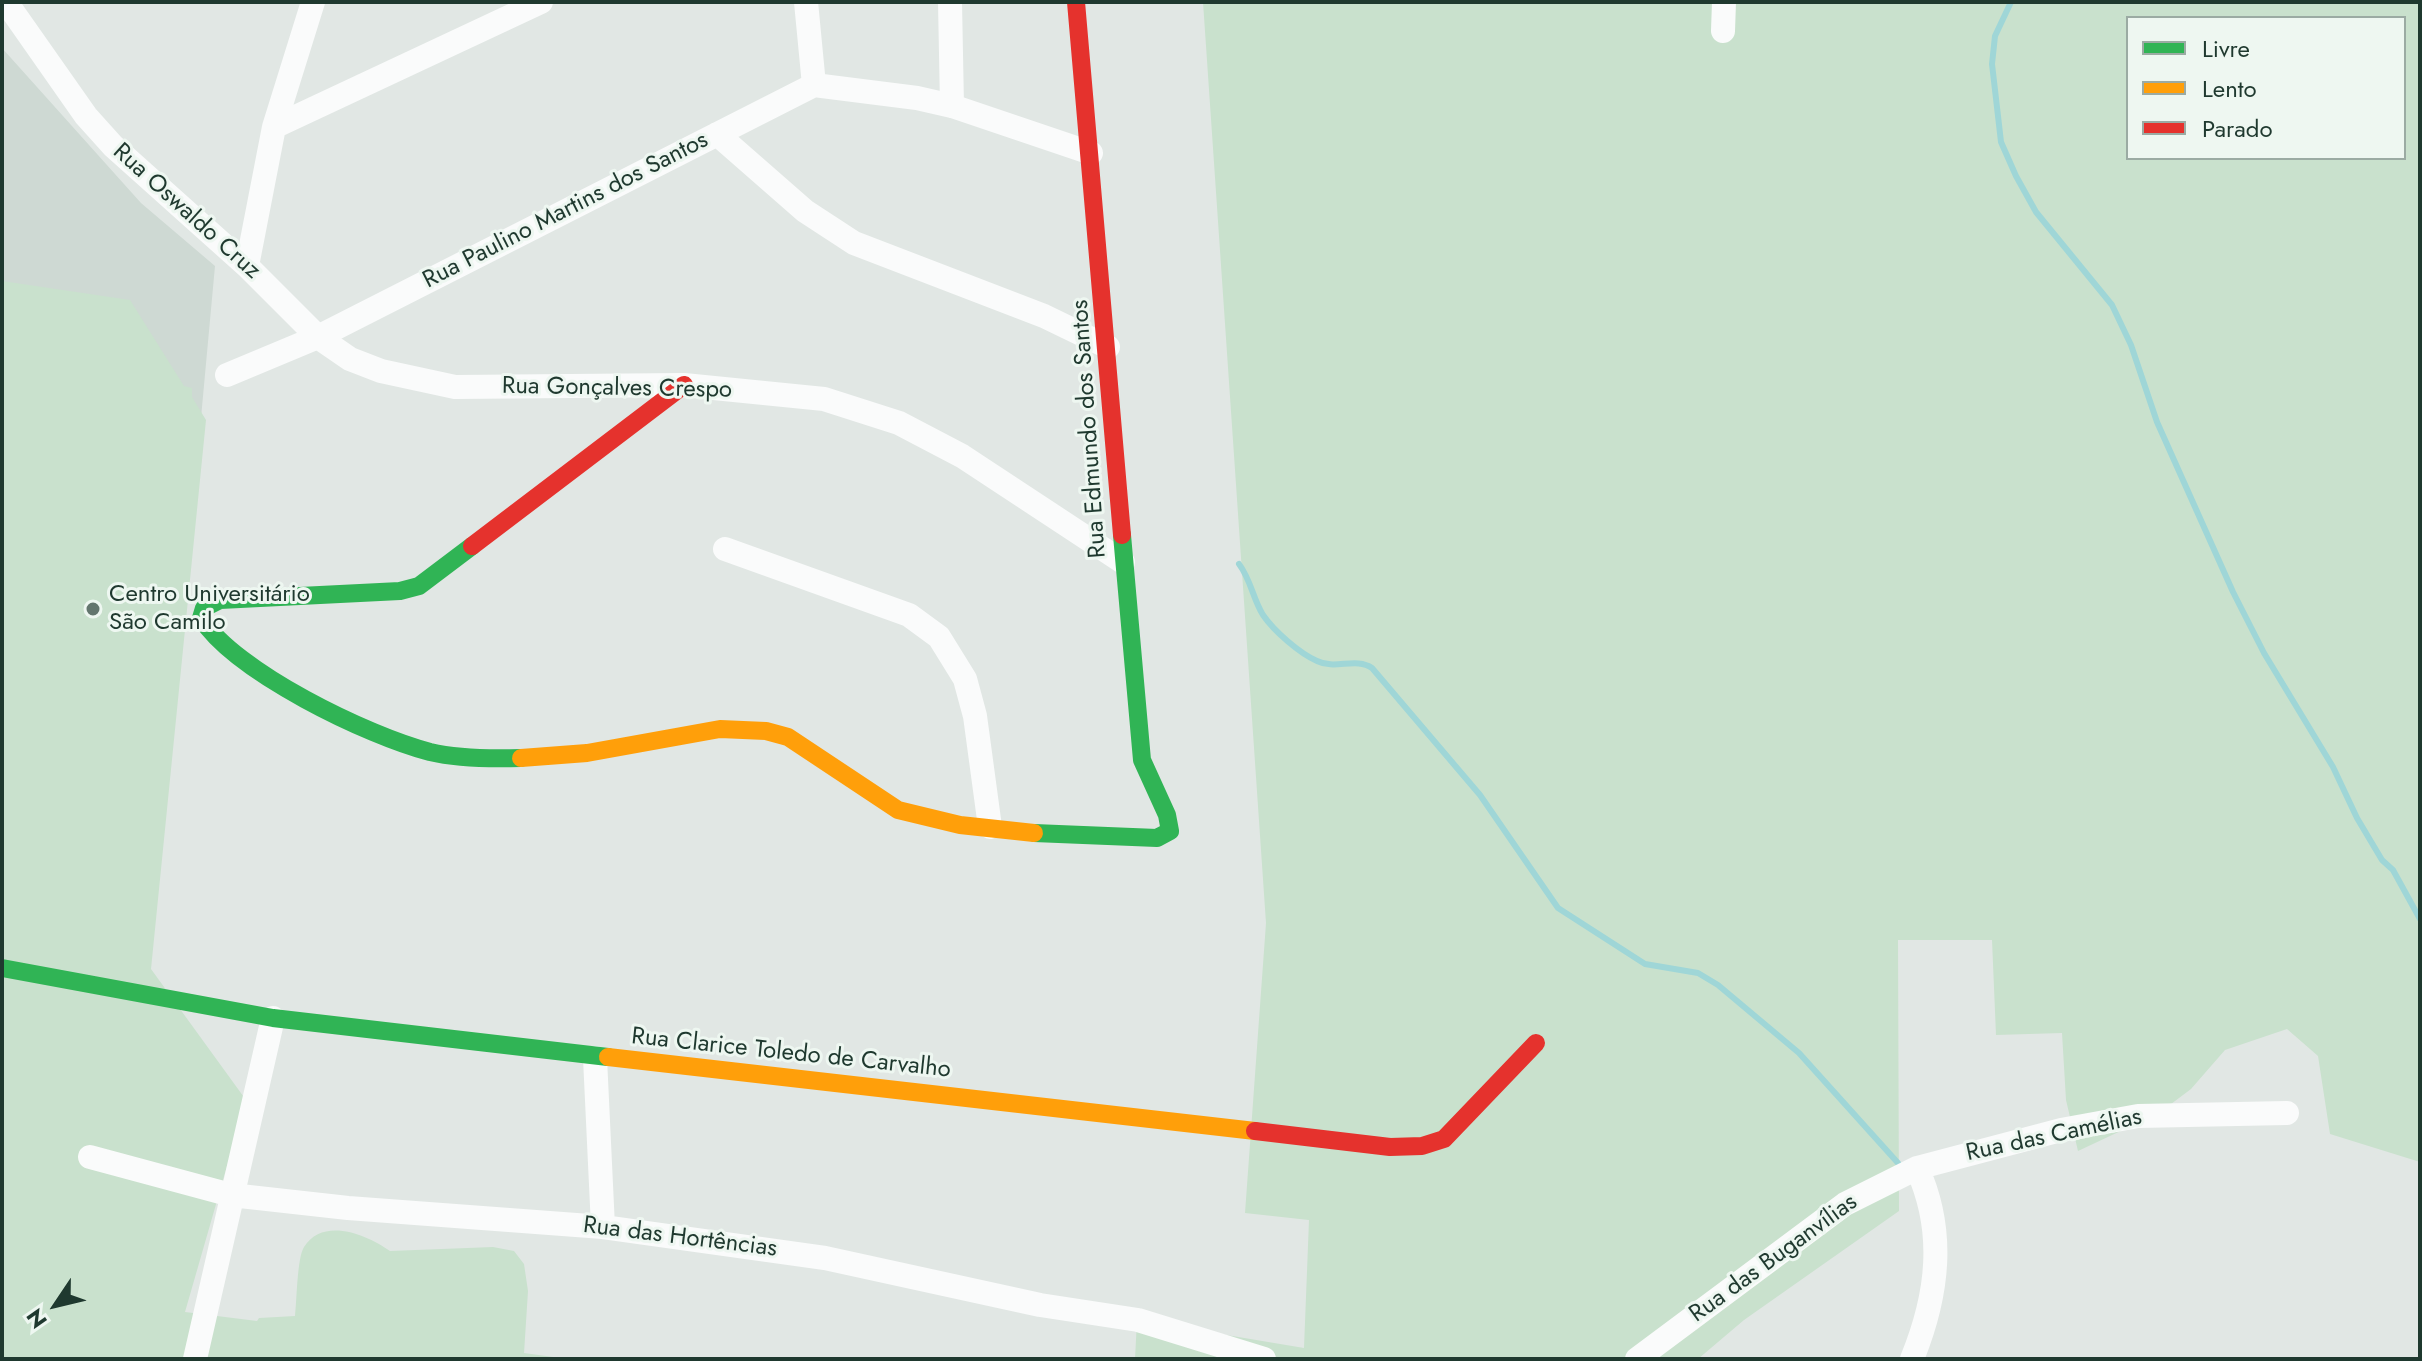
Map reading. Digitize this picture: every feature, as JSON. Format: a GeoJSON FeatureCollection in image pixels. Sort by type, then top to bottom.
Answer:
{"type":"FeatureCollection","features":[{"type":"Feature","properties":{"kind":"street","name":"Rua Oswaldo Cruz"},"geometry":{"type":"LineString","coordinates":[[6,2],[86,116],[113,146],[247,266],[318,337]]}},
{"type":"Feature","properties":{"kind":"street"},"geometry":{"type":"LineString","coordinates":[[247,266],[274,127],[313,2]]}},
{"type":"Feature","properties":{"kind":"street"},"geometry":{"type":"LineString","coordinates":[[274,127],[541,2]]}},
{"type":"Feature","properties":{"kind":"street"},"geometry":{"type":"LineString","coordinates":[[806,2],[814,85],[917,98],[952,106],[1091,153]]}},
{"type":"Feature","properties":{"kind":"street"},"geometry":{"type":"LineString","coordinates":[[950,2],[952,106]]}},
{"type":"Feature","properties":{"kind":"street","name":"Rua Edmundo dos Santos"},"geometry":{"type":"LineString","coordinates":[[990,827],[1157,838],[1170,831],[1172,824],[1145,776],[1142,760],[1076,2]]}},
{"type":"Feature","properties":{"kind":"street"},"geometry":{"type":"LineString","coordinates":[[1723,31],[1724,2]]}},
{"type":"Feature","properties":{"kind":"street","name":"Rua Paulino Martins dos Santos"},"geometry":{"type":"LineString","coordinates":[[227,375],[318,337],[814,85]]}},
{"type":"Feature","properties":{"kind":"street"},"geometry":{"type":"LineString","coordinates":[[717,134],[805,211],[854,243],[1044,316],[1108,347]]}},
{"type":"Feature","properties":{"kind":"street","name":"Rua Gonçalves Crespo"},"geometry":{"type":"LineString","coordinates":[[318,337],[350,359],[381,371],[455,387],[684,385],[824,399],[899,423],[962,456],[1123,562]]}},
{"type":"Feature","properties":{"kind":"street"},"geometry":{"type":"LineString","coordinates":[[684,385],[419,586],[400,591],[220,600],[204,608],[201,618],[222,645],[306,697],[420,748],[480,758],[600,752],[742,727],[769,729],[788,737],[898,810],[990,827],[975,716],[965,679],[939,637],[909,615],[725,549]]}},
{"type":"Feature","properties":{"kind":"street","name":"Rua Clarice Toledo de Carvalho"},"geometry":{"type":"LineString","coordinates":[[2,968],[273,1018],[595,1058],[819,1080],[1390,1147],[1422,1146],[1444,1139],[1536,1043]]}},
{"type":"Feature","properties":{"kind":"street"},"geometry":{"type":"LineString","coordinates":[[195,1359],[273,1018]]}},
{"type":"Feature","properties":{"kind":"street"},"geometry":{"type":"LineString","coordinates":[[595,1058],[603,1227]]}},
{"type":"Feature","properties":{"kind":"street","name":"Rua das Camélias"},"geometry":{"type":"LineString","coordinates":[[1917,1168],[2061,1130],[2138,1116],[2287,1113]]}},
{"type":"Feature","properties":{"kind":"street","name":"Rua das Hortências"},"geometry":{"type":"LineString","coordinates":[[90,1157],[231,1195],[348,1208],[603,1227],[825,1258],[1040,1305],[1138,1320],[1264,1359]]}},
{"type":"Feature","properties":{"kind":"street"},"geometry":{"type":"LineString","coordinates":[[1912,1359],[1922,1334],[1938,1250],[1931,1198],[1917,1168]]}},
{"type":"Feature","properties":{"kind":"street","name":"Rua das Buganvílias"},"geometry":{"type":"LineString","coordinates":[[1637,1359],[1845,1204],[1917,1168]]}},
{"type":"Feature","properties":{"kind":"shaded area","name":"Centro Universitário São Camilo"},"geometry":{"type":"Polygon","coordinates":[[[2,48],[141,203],[215,266],[149,982],[2,951],[2,48]]]}},
{"type":"Feature","properties":{"kind":"green space"},"geometry":{"type":"Polygon","coordinates":[[[1203,2],[2420,2],[2420,1162],[2330,1134],[2318,1056],[2287,1029],[2225,1050],[2191,1089],[2159,1113],[2078,1151],[2066,1100],[2062,1033],[1996,1035],[1992,940],[1898,940],[1899,1211],[1744,1320],[1698,1359],[1135,1359],[1137,1320],[1304,1348],[1309,1220],[1245,1213],[1266,923],[1203,2]]]}},
{"type":"Feature","properties":{"kind":"green space"},"geometry":{"type":"Polygon","coordinates":[[[2,281],[130,300],[184,386],[192,388],[192,397],[206,420],[151,969],[246,1100],[185,1312],[257,1321],[259,1318],[295,1316],[302,1252],[312,1238],[322,1232],[346,1231],[370,1239],[390,1251],[493,1247],[514,1251],[524,1264],[528,1291],[524,1353],[568,1359],[2,1359],[2,281]]]}},
{"type":"Feature","properties":{"kind":"waterway"},"geometry":{"type":"LineString","coordinates":[[2011,2],[1995,36],[1992,64],[2001,142],[2016,176],[2036,212],[2112,305],[2131,345],[2157,422],[2233,592],[2264,653],[2333,767],[2357,818],[2382,860],[2393,870],[2420,919]]}},
{"type":"Feature","properties":{"kind":"waterway"},"geometry":{"type":"LineString","coordinates":[[1239,564],[1263,615],[1295,647],[1324,663],[1359,664],[1372,668],[1480,795],[1558,908],[1645,964],[1698,973],[1718,985],[1799,1053],[1898,1163]]}},
{"type":"Feature","properties":{"kind":"traffic: fast"},"geometry":{"type":"LineString","coordinates":[[1034,833],[1157,838],[1170,831],[1167,815],[1142,760],[1122,535]]}},
{"type":"Feature","properties":{"kind":"traffic: fast"},"geometry":{"type":"LineString","coordinates":[[472,546],[419,586],[400,591],[220,600],[204,608],[201,618],[218,639],[272,680],[373,732],[441,754],[521,758]]}},
{"type":"Feature","properties":{"kind":"traffic: fast"},"geometry":{"type":"LineString","coordinates":[[2,968],[273,1018],[608,1057]]}},
{"type":"Feature","properties":{"kind":"traffic: slow"},"geometry":{"type":"LineString","coordinates":[[521,758],[587,753],[720,729],[766,731],[788,737],[898,810],[960,825],[1034,833]]}},
{"type":"Feature","properties":{"kind":"traffic: slow"},"geometry":{"type":"LineString","coordinates":[[608,1057],[1255,1131]]}},
{"type":"Feature","properties":{"kind":"traffic: jam"},"geometry":{"type":"LineString","coordinates":[[1076,2],[1122,535]]}},
{"type":"Feature","properties":{"kind":"traffic: jam"},"geometry":{"type":"LineString","coordinates":[[472,546],[684,385]]}},
{"type":"Feature","properties":{"kind":"traffic: jam"},"geometry":{"type":"LineString","coordinates":[[1255,1131],[1390,1147],[1422,1146],[1444,1139],[1536,1043]]}},
{"type":"Feature","properties":{"kind":"place","name":"Centro Universitário São Camilo"},"geometry":{"type":"Point","coordinates":[93,609]}}]}
